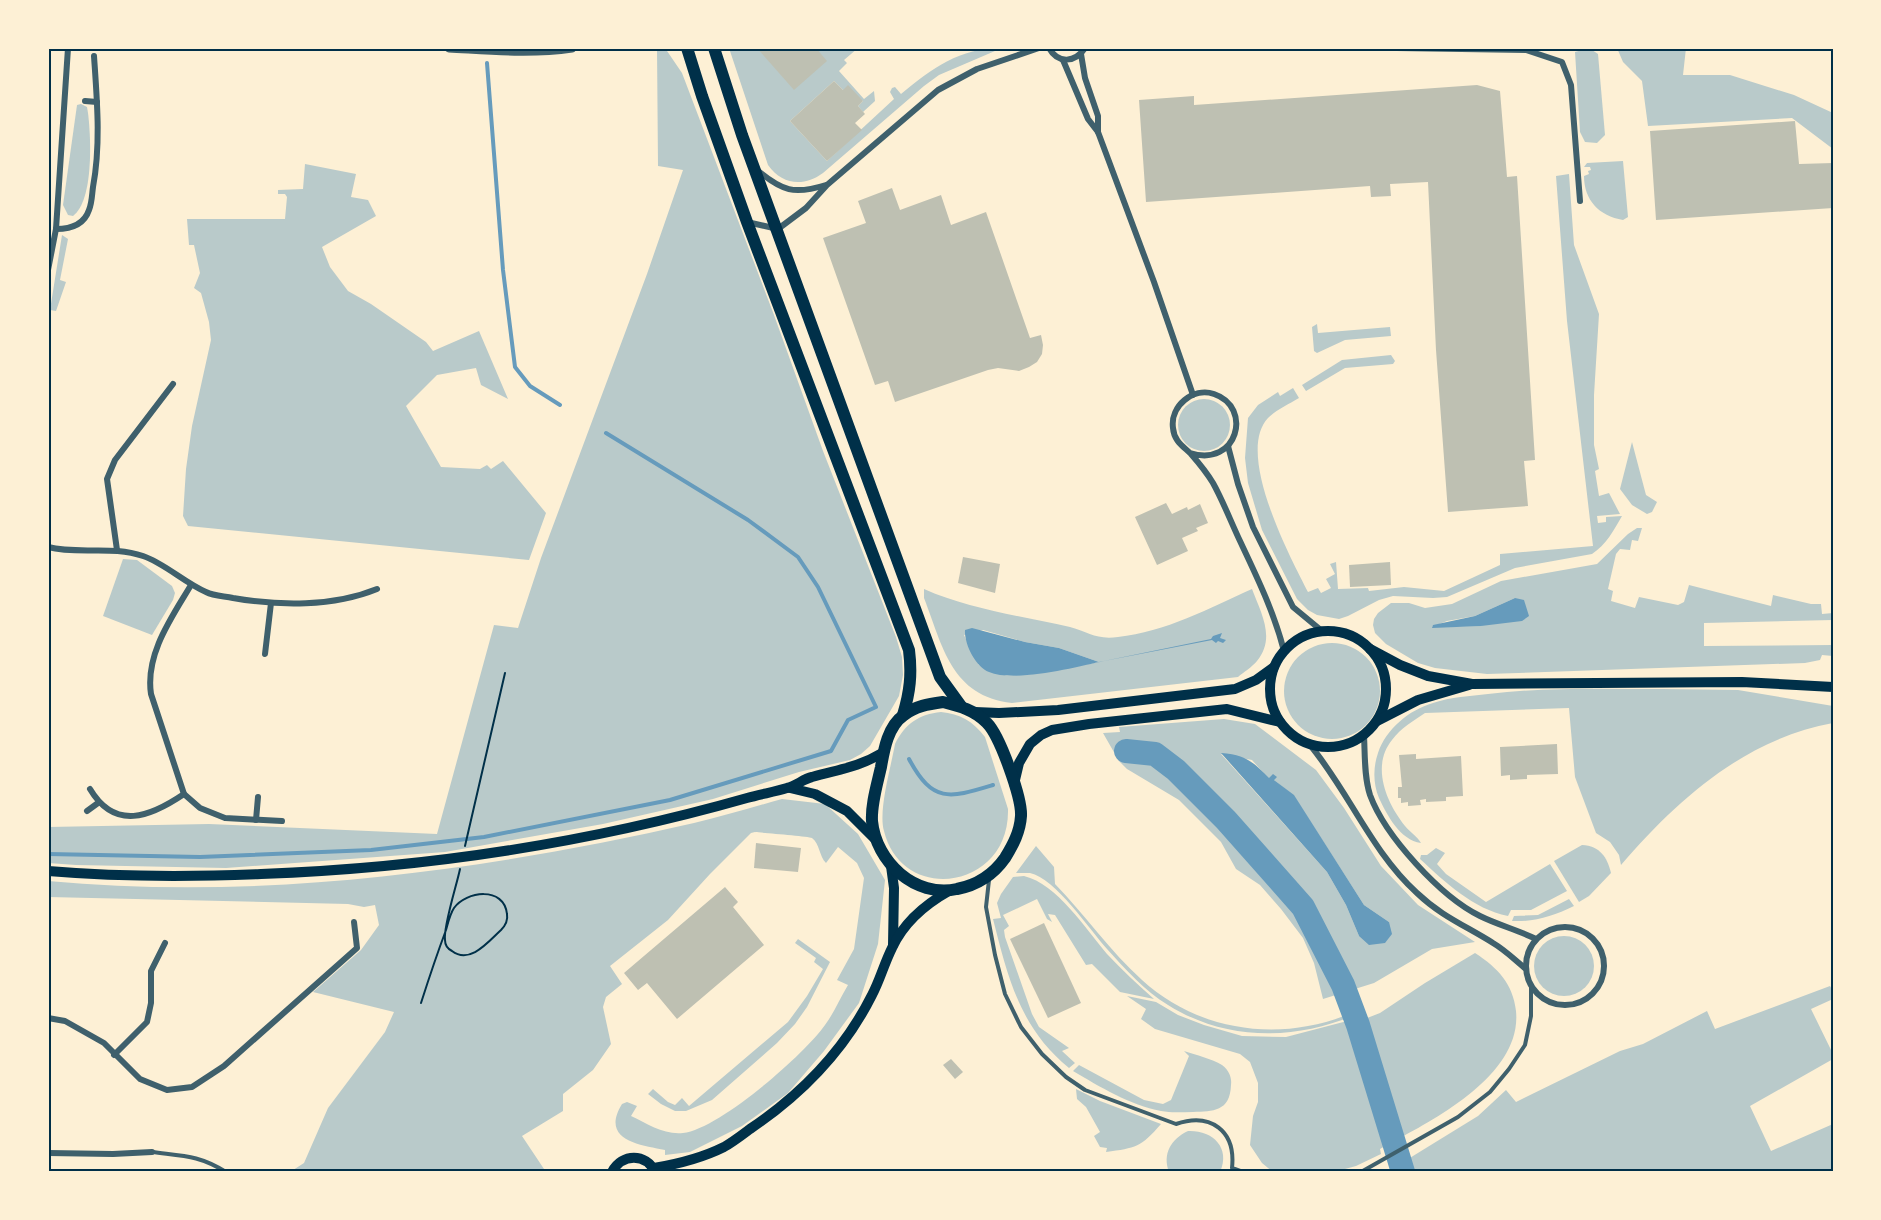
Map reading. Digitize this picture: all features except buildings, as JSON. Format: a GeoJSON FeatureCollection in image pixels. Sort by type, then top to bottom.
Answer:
{"type":"FeatureCollection","features":[{"type":"Feature","properties":{"kind":"highway"},"geometry":{"type":"LineString","coordinates":[[687,48],[747,222],[909,650],[912,673],[910,692],[903,715]]}},
{"type":"Feature","properties":{"kind":"highway"},"geometry":{"type":"LineString","coordinates":[[714,48],[728,93],[940,677],[961,706]]}},
{"type":"Feature","properties":{"kind":"highway"},"geometry":{"type":"LineString","coordinates":[[943,702],[975,712],[987,722],[994,732],[1014,784],[1021,813],[1019,830],[1005,858],[989,876],[978,883],[949,891],[915,885],[891,866],[875,839],[872,819],[873,803],[884,752],[895,724],[903,715],[916,708],[943,702]]}},
{"type":"Feature","properties":{"kind":"main road"},"geometry":{"type":"LineString","coordinates":[[1370,649],[1381,665],[1386,684],[1385,703],[1377,721],[1364,735],[1347,744],[1329,748],[1310,745],[1293,736],[1280,722],[1272,705],[1270,689],[1275,667],[1284,651],[1299,639],[1322,631],[1355,638],[1400,665],[1428,676],[1473,684],[1742,682],[1833,687]]}},
{"type":"Feature","properties":{"kind":"main road"},"geometry":{"type":"LineString","coordinates":[[975,712],[1058,710],[1235,689],[1256,680],[1275,667]]}},
{"type":"Feature","properties":{"kind":"main road"},"geometry":{"type":"LineString","coordinates":[[1377,721],[1418,700],[1473,684]]}},
{"type":"Feature","properties":{"kind":"main road"},"geometry":{"type":"LineString","coordinates":[[1014,784],[1019,763],[1030,744],[1052,730],[1227,709],[1280,722]]}},
{"type":"Feature","properties":{"kind":"main road"},"geometry":{"type":"LineString","coordinates":[[48,871],[107,876],[299,873],[422,863],[493,854],[624,830],[790,788],[808,777],[848,769],[884,752]]}},
{"type":"Feature","properties":{"kind":"main road"},"geometry":{"type":"LineString","coordinates":[[790,788],[815,794],[847,811],[875,839]]}},
{"type":"Feature","properties":{"kind":"main road"},"geometry":{"type":"LineString","coordinates":[[891,866],[894,888],[893,946]]}},
{"type":"Feature","properties":{"kind":"main road"},"geometry":{"type":"LineString","coordinates":[[612,1172],[618,1163],[630,1157],[644,1159],[654,1170],[724,1147],[769,1117],[797,1094],[825,1066],[851,1034],[874,993],[893,946],[911,918],[927,903],[949,891]]}},
{"type":"Feature","properties":{"kind":"street"},"geometry":{"type":"LineString","coordinates":[[48,270],[56,229],[68,48]]}},
{"type":"Feature","properties":{"kind":"street"},"geometry":{"type":"LineString","coordinates":[[449,48],[491,51],[572,48]]}},
{"type":"Feature","properties":{"kind":"street"},"geometry":{"type":"LineString","coordinates":[[747,222],[778,229],[806,208],[827,185],[938,90],[977,69],[1039,48]]}},
{"type":"Feature","properties":{"kind":"street"},"geometry":{"type":"LineString","coordinates":[[1048,48],[1052,54],[1063,60],[1076,58],[1083,51]]}},
{"type":"Feature","properties":{"kind":"street"},"geometry":{"type":"LineString","coordinates":[[1397,48],[1526,50],[1562,62],[1571,85],[1580,201]]}},
{"type":"Feature","properties":{"kind":"street"},"geometry":{"type":"LineString","coordinates":[[1083,51],[1085,78],[1098,116],[1098,132]]}},
{"type":"Feature","properties":{"kind":"street"},"geometry":{"type":"LineString","coordinates":[[56,229],[70,229],[80,223],[89,211],[96,174],[98,125],[94,56]]}},
{"type":"Feature","properties":{"kind":"street"},"geometry":{"type":"LineString","coordinates":[[1063,60],[1088,119],[1098,132],[1193,395]]}},
{"type":"Feature","properties":{"kind":"street"},"geometry":{"type":"LineString","coordinates":[[85,101],[97,102]]}},
{"type":"Feature","properties":{"kind":"street"},"geometry":{"type":"LineString","coordinates":[[755,168],[774,184],[790,191],[810,190],[827,185]]}},
{"type":"Feature","properties":{"kind":"street"},"geometry":{"type":"LineString","coordinates":[[117,550],[107,479],[115,460],[173,384]]}},
{"type":"Feature","properties":{"kind":"street"},"geometry":{"type":"LineString","coordinates":[[1190,453],[1210,456],[1228,446],[1234,437],[1237,426],[1231,406],[1214,394],[1203,393],[1184,400],[1177,408],[1173,418],[1173,428],[1182,447],[1190,453],[1212,482],[1268,602],[1284,651]]}},
{"type":"Feature","properties":{"kind":"street"},"geometry":{"type":"LineString","coordinates":[[1228,446],[1253,527],[1293,607],[1322,631]]}},
{"type":"Feature","properties":{"kind":"street"},"geometry":{"type":"LineString","coordinates":[[48,547],[61,550],[117,550],[144,556],[191,585],[209,593],[271,603],[334,600],[358,596],[376,589]]}},
{"type":"Feature","properties":{"kind":"street"},"geometry":{"type":"LineString","coordinates":[[191,585],[155,650],[150,683],[151,694],[184,794],[200,808],[225,818],[282,822]]}},
{"type":"Feature","properties":{"kind":"street"},"geometry":{"type":"LineString","coordinates":[[265,654],[271,603]]}},
{"type":"Feature","properties":{"kind":"street"},"geometry":{"type":"LineString","coordinates":[[1364,735],[1369,793],[1407,854],[1452,898],[1480,916],[1515,928],[1536,939]]}},
{"type":"Feature","properties":{"kind":"street"},"geometry":{"type":"LineString","coordinates":[[1310,745],[1337,781],[1387,861],[1417,894],[1452,921],[1494,943],[1526,969]]}},
{"type":"Feature","properties":{"kind":"street"},"geometry":{"type":"LineString","coordinates":[[90,789],[98,803],[120,815],[144,816],[184,794]]}},
{"type":"Feature","properties":{"kind":"street"},"geometry":{"type":"LineString","coordinates":[[256,820],[258,797]]}},
{"type":"Feature","properties":{"kind":"street"},"geometry":{"type":"LineString","coordinates":[[87,811],[98,803]]}},
{"type":"Feature","properties":{"kind":"street"},"geometry":{"type":"LineString","coordinates":[[48,1018],[65,1021],[104,1043],[140,1078],[167,1090],[192,1087],[224,1066],[357,948],[354,922]]}},
{"type":"Feature","properties":{"kind":"street"},"geometry":{"type":"LineString","coordinates":[[1558,927],[1571,927],[1584,931],[1598,945],[1604,964],[1599,985],[1592,994],[1568,1006],[1554,1004],[1542,998],[1531,985],[1526,969],[1530,948],[1536,939],[1546,931],[1558,927]]}},
{"type":"Feature","properties":{"kind":"street"},"geometry":{"type":"LineString","coordinates":[[114,1055],[147,1022],[151,1003],[151,971],[165,943]]}},
{"type":"Feature","properties":{"kind":"street"},"geometry":{"type":"LineString","coordinates":[[48,1153],[152,1152]]}},
{"type":"Feature","properties":{"kind":"lane"},"geometry":{"type":"LineString","coordinates":[[989,876],[986,907],[1005,994],[1021,1027],[1042,1054],[1066,1077],[1085,1090],[1176,1124],[1188,1120],[1201,1120],[1213,1124],[1230,1142],[1233,1155],[1232,1168],[1243,1172]]}},
{"type":"Feature","properties":{"kind":"lane"},"geometry":{"type":"LineString","coordinates":[[1361,1172],[1458,1116],[1481,1099],[1509,1069],[1525,1045],[1531,1016],[1531,985]]}},
{"type":"Feature","properties":{"kind":"lane"},"geometry":{"type":"LineString","coordinates":[[152,1152],[189,1156],[210,1162],[226,1172]]}},
{"type":"Feature","properties":{"kind":"path"},"geometry":{"type":"LineString","coordinates":[[464,853],[505,673]]}},
{"type":"Feature","properties":{"kind":"path"},"geometry":{"type":"LineString","coordinates":[[422,1004],[446,929],[453,909],[467,899],[486,893],[500,898],[506,906],[505,926],[476,952],[465,955],[455,954],[448,948],[445,940],[446,929],[461,864]]}},
{"type":"Feature","properties":{"kind":"shaded area"},"geometry":{"type":"Polygon","coordinates":[[[657,48],[665,48],[682,73],[823,451],[896,637],[902,657],[903,675],[899,696],[870,746],[850,760],[799,772],[713,799],[603,824],[445,852],[226,868],[48,863],[48,827],[209,824],[437,834],[494,625],[518,628],[541,558],[647,274],[683,170],[658,166],[657,48]]]}},
{"type":"Feature","properties":{"kind":"shaded area"},"geometry":{"type":"Polygon","coordinates":[[[729,48],[858,48],[844,60],[847,63],[839,71],[864,99],[874,91],[875,101],[863,112],[858,106],[863,101],[843,90],[834,81],[790,121],[827,161],[894,99],[890,92],[892,88],[895,87],[901,94],[947,61],[973,52],[1002,48],[939,75],[823,173],[808,180],[794,182],[780,177],[768,165],[729,48]]]}},
{"type":"Feature","properties":{"kind":"shaded area"},"geometry":{"type":"Polygon","coordinates":[[[1589,48],[1598,54],[1605,135],[1597,143],[1585,142],[1580,132],[1575,52],[1589,48]]]}},
{"type":"Feature","properties":{"kind":"shaded area"},"geometry":{"type":"Polygon","coordinates":[[[1617,48],[1686,48],[1683,75],[1730,75],[1794,95],[1833,113],[1833,149],[1792,118],[1648,126],[1642,81],[1623,62],[1617,48]]]}},
{"type":"Feature","properties":{"kind":"shaded area"},"geometry":{"type":"Polygon","coordinates":[[[77,105],[87,107],[88,113],[90,168],[85,197],[73,216],[68,215],[63,205],[77,105]]]}},
{"type":"Feature","properties":{"kind":"shaded area"},"geometry":{"type":"Polygon","coordinates":[[[1623,161],[1628,217],[1623,220],[1607,215],[1594,206],[1587,192],[1584,176],[1591,170],[1590,167],[1584,167],[1587,163],[1623,161]]]}},
{"type":"Feature","properties":{"kind":"shaded area"},"geometry":{"type":"Polygon","coordinates":[[[305,164],[356,174],[351,197],[368,200],[376,216],[322,247],[330,267],[348,291],[426,342],[433,351],[479,331],[508,399],[481,385],[476,368],[437,375],[406,406],[441,467],[480,469],[487,465],[491,469],[503,461],[546,513],[529,560],[188,526],[183,516],[186,469],[192,426],[211,340],[201,293],[194,288],[200,273],[194,245],[189,245],[187,219],[285,219],[287,197],[285,194],[278,194],[278,190],[303,189],[305,164]]]}},
{"type":"Feature","properties":{"kind":"shaded area"},"geometry":{"type":"Polygon","coordinates":[[[1569,174],[1574,245],[1599,314],[1594,395],[1594,445],[1599,469],[1595,471],[1599,496],[1609,493],[1620,514],[1597,516],[1598,523],[1606,522],[1606,517],[1622,516],[1616,527],[1606,542],[1592,554],[1515,568],[1447,597],[1393,596],[1379,600],[1339,619],[1317,615],[1308,610],[1297,599],[1262,530],[1248,483],[1245,458],[1248,418],[1258,405],[1278,392],[1280,396],[1293,388],[1299,398],[1268,418],[1260,434],[1258,455],[1261,479],[1269,505],[1308,592],[1318,588],[1321,593],[1331,588],[1326,579],[1335,574],[1330,564],[1336,562],[1338,589],[1368,588],[1369,591],[1404,587],[1444,591],[1500,565],[1500,554],[1593,546],[1567,321],[1556,176],[1569,174]]]}},
{"type":"Feature","properties":{"kind":"shaded area"},"geometry":{"type":"Polygon","coordinates":[[[62,235],[68,239],[60,280],[66,282],[56,311],[50,310],[62,235]]]}},
{"type":"Feature","properties":{"kind":"shaded area"},"geometry":{"type":"Polygon","coordinates":[[[1317,324],[1318,333],[1390,327],[1391,336],[1345,340],[1317,353],[1314,351],[1312,327],[1317,324]]]}},
{"type":"Feature","properties":{"kind":"shaded area"},"geometry":{"type":"Polygon","coordinates":[[[1391,355],[1395,361],[1393,364],[1345,368],[1306,391],[1302,385],[1342,360],[1391,355]]]}},
{"type":"Feature","properties":{"kind":"shaded area"},"geometry":{"type":"Polygon","coordinates":[[[1199,399],[1209,399],[1218,403],[1226,411],[1230,425],[1226,439],[1218,447],[1209,451],[1199,451],[1190,447],[1182,439],[1178,430],[1178,420],[1182,411],[1190,403],[1199,399]]]}},
{"type":"Feature","properties":{"kind":"shaded area"},"geometry":{"type":"Polygon","coordinates":[[[1632,442],[1646,495],[1657,502],[1652,512],[1647,514],[1632,505],[1620,489],[1632,442]]]}},
{"type":"Feature","properties":{"kind":"shaded area"},"geometry":{"type":"Polygon","coordinates":[[[1637,528],[1642,528],[1638,541],[1632,540],[1630,550],[1620,549],[1616,554],[1608,589],[1613,591],[1611,601],[1635,608],[1639,597],[1678,605],[1684,602],[1689,585],[1771,606],[1773,595],[1811,604],[1821,604],[1822,614],[1833,613],[1833,620],[1704,623],[1704,646],[1833,645],[1833,656],[1822,655],[1820,660],[1805,663],[1487,674],[1435,668],[1418,663],[1386,644],[1375,633],[1374,619],[1391,603],[1409,603],[1425,608],[1452,604],[1501,581],[1597,564],[1637,528]],[[1515,598],[1475,616],[1447,621],[1432,627],[1481,626],[1515,598]]]}},
{"type":"Feature","properties":{"kind":"shaded area"},"geometry":{"type":"Polygon","coordinates":[[[123,559],[137,560],[172,586],[175,593],[152,635],[103,616],[123,559]]]}},
{"type":"Feature","properties":{"kind":"shaded area"},"geometry":{"type":"Polygon","coordinates":[[[924,589],[977,607],[1110,638],[1170,625],[1252,589],[1263,616],[1266,643],[1257,661],[1238,677],[1012,703],[975,691],[962,680],[944,651],[924,598],[924,589]],[[983,630],[964,635],[979,665],[1007,676],[1033,674],[1099,662],[1059,648],[1025,642],[983,630]]]}},
{"type":"Feature","properties":{"kind":"shaded area"},"geometry":{"type":"Polygon","coordinates":[[[1332,643],[1350,646],[1366,657],[1377,673],[1380,691],[1377,709],[1366,725],[1350,736],[1332,739],[1314,736],[1298,725],[1287,709],[1284,691],[1287,673],[1298,657],[1314,646],[1332,643]]]}},
{"type":"Feature","properties":{"kind":"shaded area"},"geometry":{"type":"Polygon","coordinates":[[[1531,690],[1738,690],[1833,706],[1833,723],[1801,731],[1771,743],[1715,775],[1666,817],[1621,865],[1619,855],[1610,842],[1596,833],[1575,777],[1569,708],[1425,713],[1399,732],[1386,750],[1382,761],[1384,784],[1398,816],[1421,843],[1413,841],[1401,832],[1390,819],[1379,798],[1375,770],[1376,758],[1382,744],[1399,722],[1424,706],[1454,698],[1531,690]]]}},
{"type":"Feature","properties":{"kind":"shaded area"},"geometry":{"type":"Polygon","coordinates":[[[941,712],[966,719],[985,737],[1008,809],[1004,836],[992,857],[974,871],[954,878],[932,878],[911,870],[895,855],[884,831],[883,822],[884,801],[895,744],[913,721],[941,712]]]}},
{"type":"Feature","properties":{"kind":"shaded area"},"geometry":{"type":"Polygon","coordinates":[[[1224,719],[1255,724],[1316,770],[1344,808],[1381,866],[1418,905],[1475,942],[1432,949],[1374,983],[1323,999],[1314,963],[1303,938],[1260,885],[1236,869],[1221,842],[1179,800],[1127,769],[1119,761],[1103,733],[1120,732],[1119,727],[1224,719]],[[1221,754],[1327,872],[1346,905],[1359,936],[1389,922],[1364,905],[1294,796],[1274,780],[1269,779],[1252,760],[1221,754]]]}},
{"type":"Feature","properties":{"kind":"shaded area"},"geometry":{"type":"Polygon","coordinates":[[[782,799],[825,804],[858,834],[885,880],[878,944],[859,1003],[824,1051],[788,1093],[742,1126],[690,1152],[665,1155],[665,1150],[634,1143],[619,1133],[616,1116],[622,1104],[627,1102],[637,1106],[631,1116],[669,1132],[683,1133],[717,1119],[760,1089],[799,1054],[825,1025],[848,985],[837,980],[854,949],[864,878],[857,863],[838,847],[826,863],[817,843],[812,838],[751,833],[668,920],[610,966],[622,984],[606,997],[603,1007],[611,1044],[593,1070],[563,1094],[563,1111],[522,1136],[546,1172],[290,1172],[304,1163],[328,1108],[385,1032],[394,1012],[313,992],[361,950],[379,925],[375,905],[364,907],[348,904],[48,897],[48,881],[129,886],[210,887],[373,878],[454,868],[615,840],[705,820],[782,799]]]}},
{"type":"Feature","properties":{"kind":"shaded area"},"geometry":{"type":"Polygon","coordinates":[[[1582,845],[1602,853],[1611,873],[1589,896],[1579,902],[1554,861],[1582,845]]]}},
{"type":"Feature","properties":{"kind":"shaded area"},"geometry":{"type":"Polygon","coordinates":[[[1036,846],[1054,867],[1055,884],[1119,957],[1142,980],[1165,998],[1191,1012],[1218,1022],[1246,1028],[1275,1029],[1304,1027],[1332,1020],[1360,1009],[1361,1012],[1337,1022],[1313,1028],[1263,1033],[1214,1026],[1191,1017],[1168,1005],[1136,979],[1050,884],[1030,873],[1016,873],[1036,846]]]}},
{"type":"Feature","properties":{"kind":"shaded area"},"geometry":{"type":"Polygon","coordinates":[[[1436,848],[1445,853],[1437,864],[1446,874],[1486,902],[1550,864],[1567,891],[1531,910],[1511,910],[1508,916],[1495,912],[1460,894],[1420,859],[1421,855],[1427,855],[1436,848]]]}},
{"type":"Feature","properties":{"kind":"shaded area"},"geometry":{"type":"Polygon","coordinates":[[[1024,876],[1048,888],[1059,898],[1107,954],[1154,999],[1120,992],[1092,964],[1086,965],[1055,915],[1048,914],[1052,922],[1047,919],[1037,899],[1003,915],[1009,926],[1004,930],[1005,937],[1032,1014],[1039,1027],[1069,1048],[1062,1051],[1075,1063],[1069,1068],[1052,1053],[1027,1019],[1004,962],[993,919],[1001,918],[997,903],[1013,877],[1024,876]]]}},
{"type":"Feature","properties":{"kind":"shaded area"},"geometry":{"type":"Polygon","coordinates":[[[1569,899],[1574,906],[1559,913],[1544,918],[1512,921],[1514,916],[1538,915],[1569,899]]]}},
{"type":"Feature","properties":{"kind":"shaded area"},"geometry":{"type":"Polygon","coordinates":[[[1564,936],[1581,941],[1589,949],[1594,966],[1589,983],[1581,991],[1564,996],[1547,991],[1539,983],[1534,966],[1539,949],[1547,941],[1564,936]]]}},
{"type":"Feature","properties":{"kind":"shaded area"},"geometry":{"type":"Polygon","coordinates":[[[798,939],[830,962],[807,1007],[777,1043],[712,1100],[686,1111],[675,1111],[648,1094],[653,1089],[668,1102],[675,1105],[682,1098],[689,1106],[788,1022],[823,969],[814,962],[816,958],[795,943],[798,939]]]}},
{"type":"Feature","properties":{"kind":"shaded area"},"geometry":{"type":"Polygon","coordinates":[[[1475,953],[1497,971],[1512,993],[1516,1011],[1514,1033],[1506,1054],[1493,1072],[1455,1105],[1396,1140],[1362,1020],[1380,1013],[1475,953]]]}},
{"type":"Feature","properties":{"kind":"shaded area"},"geometry":{"type":"Polygon","coordinates":[[[1830,986],[1833,999],[1811,1009],[1833,1054],[1833,1059],[1750,1106],[1771,1151],[1833,1124],[1833,1172],[1387,1172],[1478,1116],[1506,1090],[1516,1102],[1620,1051],[1643,1044],[1707,1011],[1715,1029],[1830,986]]]}},
{"type":"Feature","properties":{"kind":"shaded area"},"geometry":{"type":"Polygon","coordinates":[[[1127,996],[1156,1002],[1178,1015],[1242,1036],[1286,1037],[1351,1020],[1357,1027],[1392,1142],[1380,1149],[1381,1154],[1356,1166],[1334,1172],[1273,1172],[1262,1163],[1250,1145],[1253,1116],[1258,1102],[1258,1083],[1250,1062],[1240,1054],[1155,1029],[1141,1019],[1146,1009],[1127,996]]]}},
{"type":"Feature","properties":{"kind":"shaded area"},"geometry":{"type":"Polygon","coordinates":[[[1184,1051],[1214,1061],[1226,1069],[1231,1085],[1230,1094],[1224,1105],[1207,1111],[1161,1111],[1127,1100],[1073,1071],[1079,1065],[1144,1100],[1163,1104],[1171,1100],[1189,1056],[1184,1051]]]}},
{"type":"Feature","properties":{"kind":"shaded area"},"geometry":{"type":"Polygon","coordinates":[[[1076,1089],[1100,1101],[1161,1124],[1143,1142],[1124,1149],[1106,1152],[1107,1148],[1100,1147],[1094,1136],[1100,1132],[1086,1107],[1077,1099],[1076,1089]]]}},
{"type":"Feature","properties":{"kind":"shaded area"},"geometry":{"type":"Polygon","coordinates":[[[1188,1131],[1205,1133],[1217,1142],[1223,1155],[1220,1172],[1169,1172],[1167,1153],[1177,1138],[1188,1131]]]}},
{"type":"Feature","properties":{"kind":"water"},"geometry":{"type":"Polygon","coordinates":[[[1515,598],[1524,600],[1529,616],[1522,621],[1481,626],[1432,628],[1433,625],[1475,616],[1515,598]]]}},
{"type":"Feature","properties":{"kind":"water"},"geometry":{"type":"Polygon","coordinates":[[[972,628],[1059,648],[1099,662],[1211,639],[1222,633],[1220,638],[1226,640],[1223,643],[1218,641],[1216,643],[1212,640],[1062,670],[1014,676],[989,672],[980,665],[966,642],[965,630],[972,628]]]}},
{"type":"Feature","properties":{"kind":"water"},"geometry":{"type":"Polygon","coordinates":[[[1221,753],[1237,755],[1248,760],[1269,778],[1273,774],[1277,777],[1274,780],[1294,795],[1364,905],[1389,922],[1392,934],[1385,943],[1369,945],[1359,936],[1346,905],[1327,872],[1221,753]]]}},
{"type":"Feature","properties":{"kind":"waterway"},"geometry":{"type":"LineString","coordinates":[[487,63],[503,270],[515,367],[530,386],[560,405]]}},
{"type":"Feature","properties":{"kind":"waterway"},"geometry":{"type":"LineString","coordinates":[[48,854],[200,857],[371,850],[484,837],[670,800],[831,751],[848,720],[876,707],[818,587],[798,557],[748,520],[606,433]]}},
{"type":"Feature","properties":{"kind":"waterway"},"geometry":{"type":"LineString","coordinates":[[1126,751],[1155,754],[1176,770],[1226,820],[1303,907],[1343,985],[1358,1025],[1403,1172]]}},
{"type":"Feature","properties":{"kind":"waterway"},"geometry":{"type":"LineString","coordinates":[[909,759],[926,784],[944,794],[965,793],[993,785]]}},
{"type":"Feature","properties":{"kind":"waterway"},"geometry":{"type":"LineString","coordinates":[[1369,1059],[1376,1057]]}},
{"type":"Feature","properties":{"kind":"waterway"},"geometry":{"type":"LineString","coordinates":[[1364,1072],[1371,1069]]}}]}
